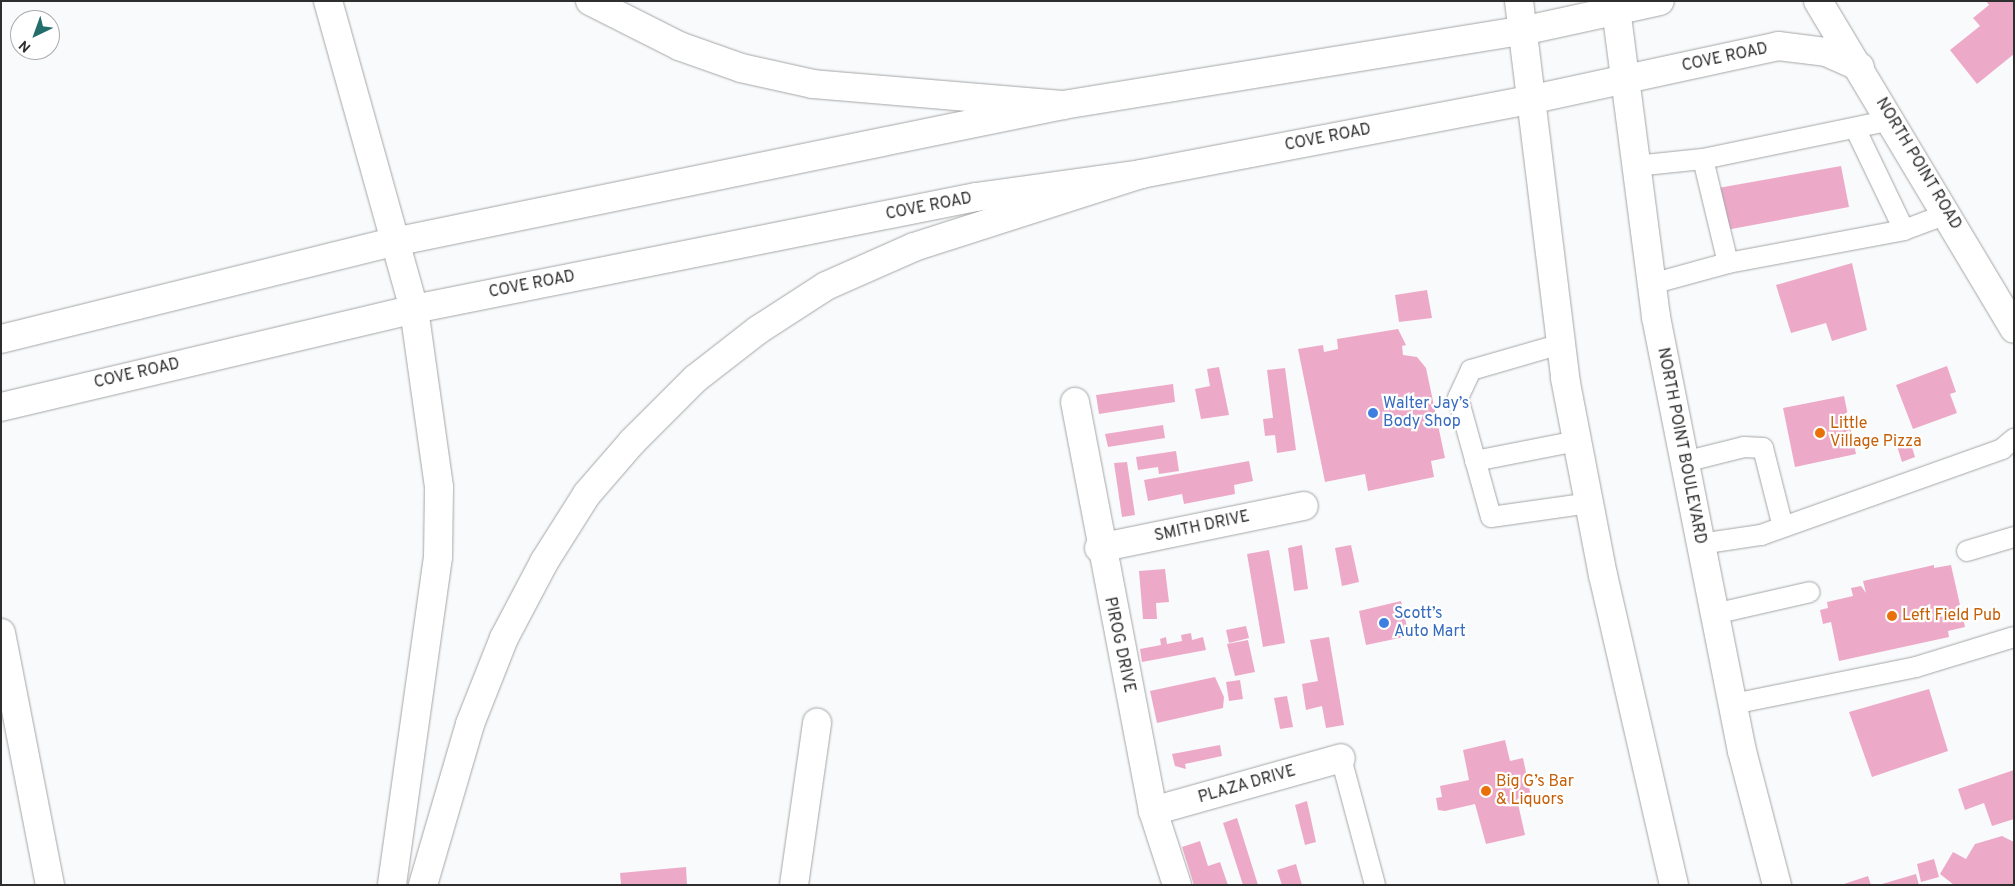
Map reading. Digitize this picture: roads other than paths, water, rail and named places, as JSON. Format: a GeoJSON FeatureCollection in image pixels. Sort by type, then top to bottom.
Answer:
{"type":"FeatureCollection","features":[{"type":"Feature","properties":{"kind":"main road"},"geometry":{"type":"LineString","coordinates":[[328,1],[414,309],[438,487],[438,557],[392,885]]}},
{"type":"Feature","properties":{"kind":"main road"},"geometry":{"type":"LineString","coordinates":[[590,1],[679,46],[741,68],[813,84],[1063,105]]}},
{"type":"Feature","properties":{"kind":"main road"},"geometry":{"type":"LineString","coordinates":[[1519,1],[1529,100],[1561,344],[1577,441],[1589,503],[1674,885]]}},
{"type":"Feature","properties":{"kind":"main road"},"geometry":{"type":"LineString","coordinates":[[1,339],[394,242],[1063,105],[1522,31],[1616,5],[1660,1]]}},
{"type":"Feature","properties":{"kind":"main road","name":"NORTH POINT ROAD"},"geometry":{"type":"LineString","coordinates":[[1818,1],[1892,120],[2014,329]]}},
{"type":"Feature","properties":{"kind":"main road","name":"NORTH POINT BOULEVARD"},"geometry":{"type":"LineString","coordinates":[[1616,5],[1635,166],[1652,284],[1684,462],[1733,704],[1777,885]]}},
{"type":"Feature","properties":{"kind":"main road","name":"COVE ROAD"},"geometry":{"type":"LineString","coordinates":[[1,407],[414,309],[976,197],[1141,174],[1529,100],[1778,46],[1826,52],[1860,67]]}},
{"type":"Feature","properties":{"kind":"main road"},"geometry":{"type":"LineString","coordinates":[[423,885],[470,724],[504,638],[544,562],[587,494],[646,428],[695,379],[758,330],[826,286],[914,247],[1141,174]]}},
{"type":"Feature","properties":{"kind":"main road","name":"PIROG DRIVE"},"geometry":{"type":"LineString","coordinates":[[1075,402],[1099,548],[1153,811],[1177,885]]}},
{"type":"Feature","properties":{"kind":"main road","name":"SMITH DRIVE"},"geometry":{"type":"LineString","coordinates":[[1099,548],[1304,506]]}},
{"type":"Feature","properties":{"kind":"main road"},"geometry":{"type":"LineString","coordinates":[[1,633],[50,885]]}},
{"type":"Feature","properties":{"kind":"main road"},"geometry":{"type":"LineString","coordinates":[[794,885],[817,723]]}},
{"type":"Feature","properties":{"kind":"main road","name":"PLAZA DRIVE"},"geometry":{"type":"LineString","coordinates":[[1153,811],[1341,758]]}},
{"type":"Feature","properties":{"kind":"lane"},"geometry":{"type":"LineString","coordinates":[[1635,166],[1703,159],[1892,120]]}},
{"type":"Feature","properties":{"kind":"lane"},"geometry":{"type":"LineString","coordinates":[[1855,128],[1904,230]]}},
{"type":"Feature","properties":{"kind":"lane"},"geometry":{"type":"LineString","coordinates":[[1703,159],[1728,263]]}},
{"type":"Feature","properties":{"kind":"lane"},"geometry":{"type":"LineString","coordinates":[[1652,284],[1728,263],[1904,230],[1947,214]]}},
{"type":"Feature","properties":{"kind":"lane"},"geometry":{"type":"LineString","coordinates":[[1561,344],[1471,370],[1458,398],[1491,517],[1589,503]]}},
{"type":"Feature","properties":{"kind":"lane"},"geometry":{"type":"LineString","coordinates":[[1700,544],[1761,535],[2002,449],[2014,439]]}},
{"type":"Feature","properties":{"kind":"lane"},"geometry":{"type":"LineString","coordinates":[[1475,461],[1577,441]]}},
{"type":"Feature","properties":{"kind":"lane"},"geometry":{"type":"LineString","coordinates":[[1684,462],[1744,447],[1764,448],[1783,527]]}},
{"type":"Feature","properties":{"kind":"lane"},"geometry":{"type":"LineString","coordinates":[[1967,551],[2014,537]]}},
{"type":"Feature","properties":{"kind":"lane"},"geometry":{"type":"LineString","coordinates":[[1714,614],[1810,592]]}},
{"type":"Feature","properties":{"kind":"lane"},"geometry":{"type":"LineString","coordinates":[[1733,704],[1916,667],[2014,637]]}},
{"type":"Feature","properties":{"kind":"lane"},"geometry":{"type":"LineString","coordinates":[[1341,758],[1375,885]]}},
{"type":"Feature","properties":{"kind":"place","name":"Walter Jay’s Body Shop"},"geometry":{"type":"Point","coordinates":[1373,413]}},
{"type":"Feature","properties":{"kind":"place","name":"Little Village Pizza"},"geometry":{"type":"Point","coordinates":[1820,433]}},
{"type":"Feature","properties":{"kind":"place","name":"Left Field Pub"},"geometry":{"type":"Point","coordinates":[1892,616]}},
{"type":"Feature","properties":{"kind":"place","name":"Scott’s Auto Mart"},"geometry":{"type":"Point","coordinates":[1384,623]}},
{"type":"Feature","properties":{"kind":"place","name":"Big G’s Bar & Liquors"},"geometry":{"type":"Point","coordinates":[1486,791]}}]}
